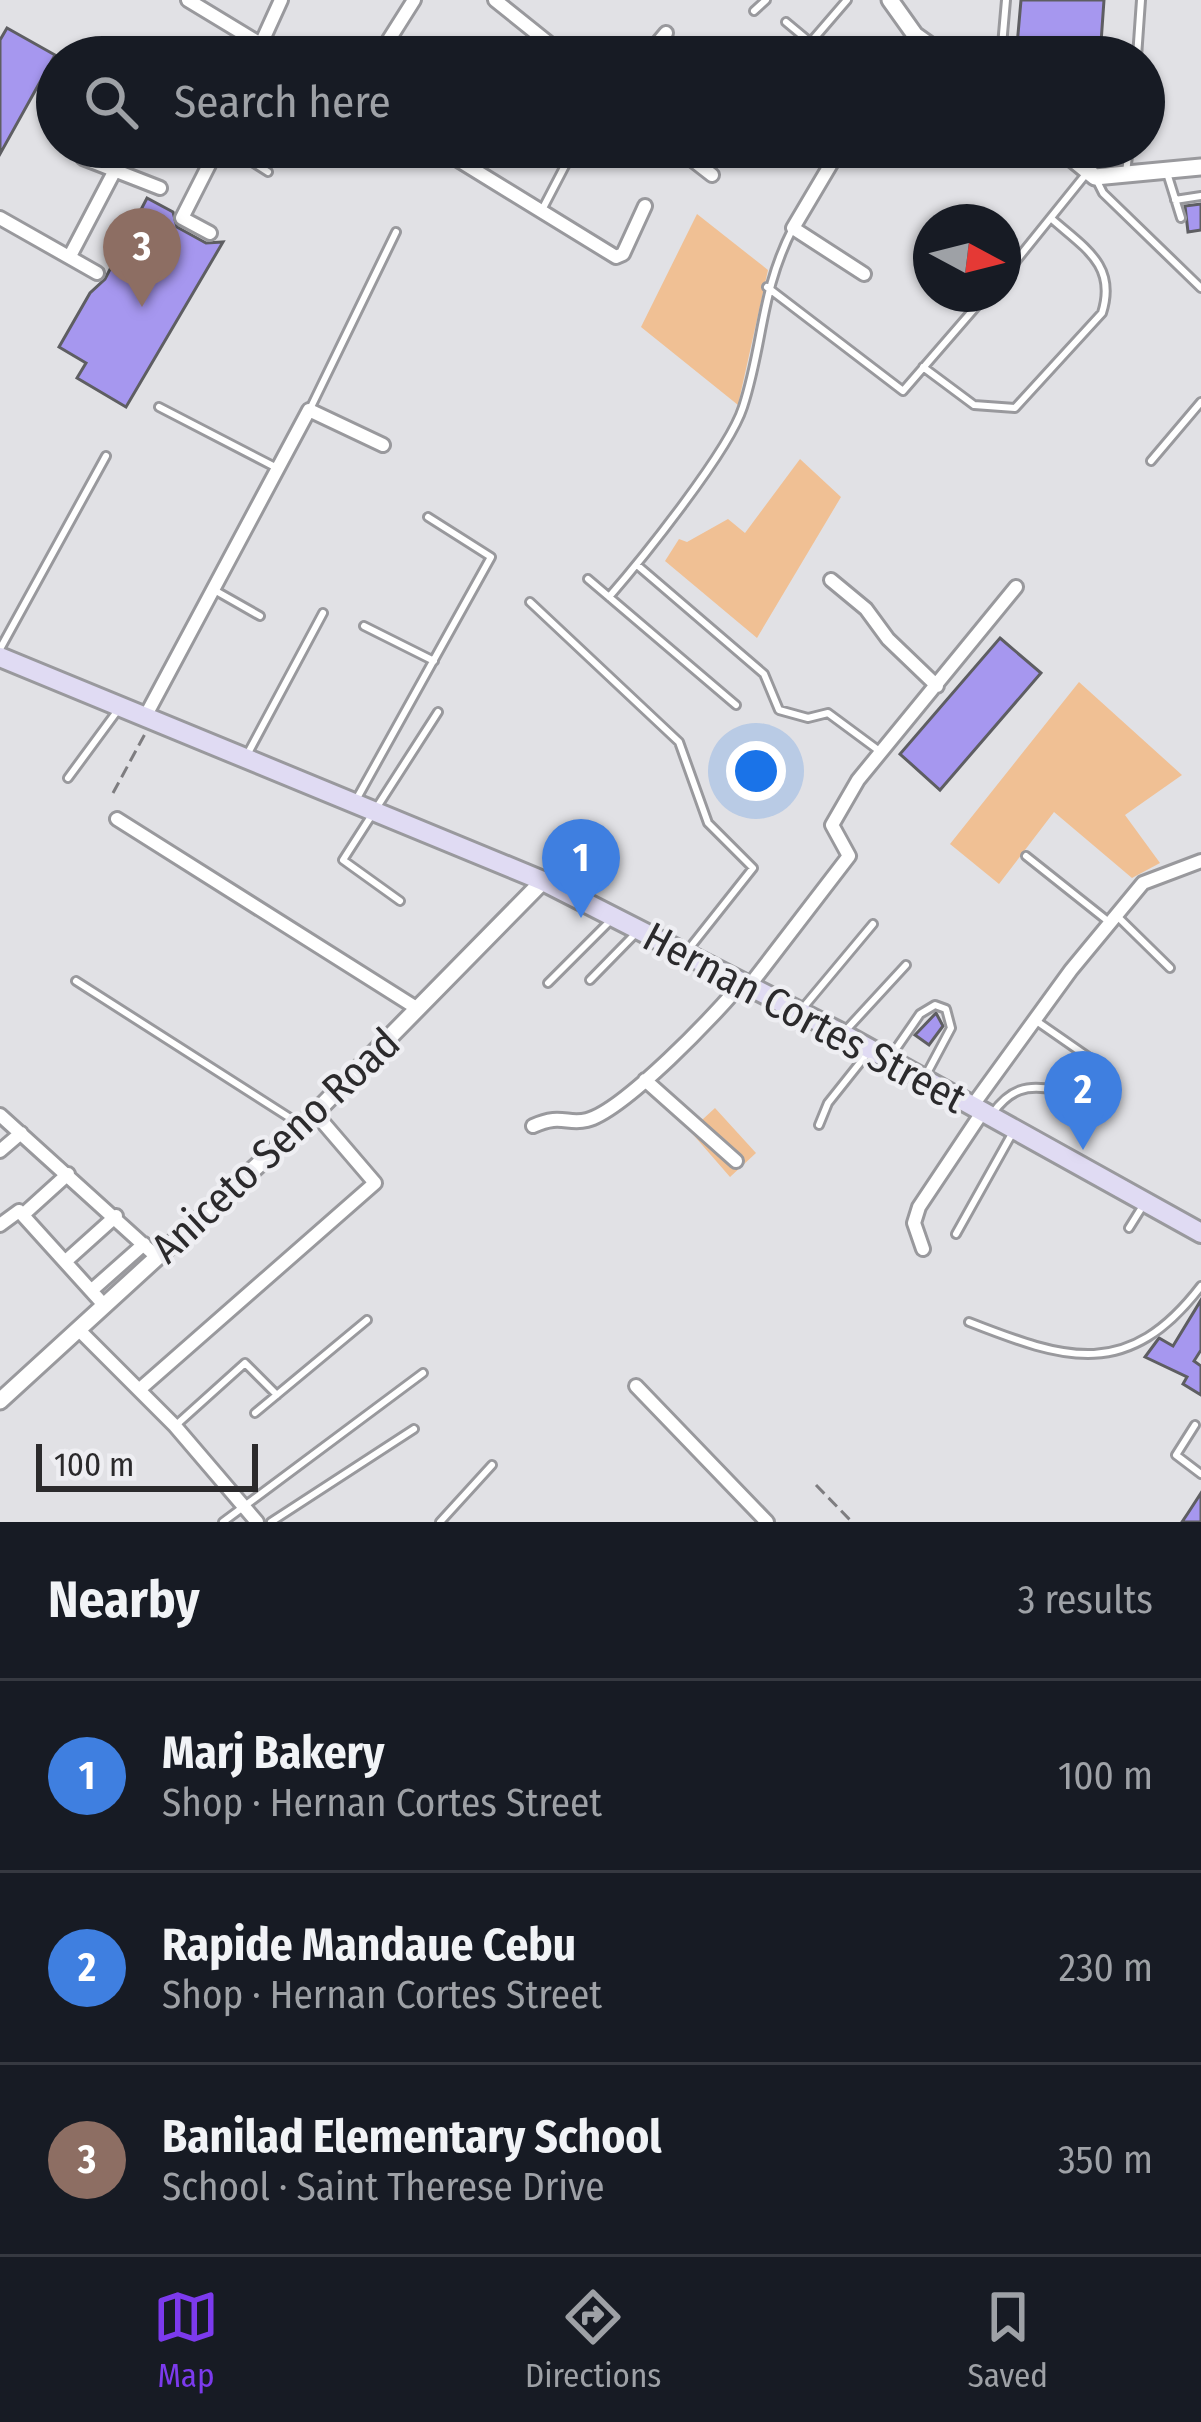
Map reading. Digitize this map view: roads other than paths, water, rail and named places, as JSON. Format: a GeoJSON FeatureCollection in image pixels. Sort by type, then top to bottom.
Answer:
{"type":"FeatureCollection","features":[{"type":"Feature","properties":{"kind":"main road","name":"Hernan Cortes Street"},"geometry":{"type":"LineString","coordinates":[[0,653],[543,880],[843,1034],[1201,1232]]}},
{"type":"Feature","properties":{"kind":"street"},"geometry":{"type":"LineString","coordinates":[[188,0],[248,36]]}},
{"type":"Feature","properties":{"kind":"street"},"geometry":{"type":"LineString","coordinates":[[265,36],[281,0]]}},
{"type":"Feature","properties":{"kind":"street"},"geometry":{"type":"LineString","coordinates":[[391,36],[414,0]]}},
{"type":"Feature","properties":{"kind":"street"},"geometry":{"type":"LineString","coordinates":[[495,0],[540,36]]}},
{"type":"Feature","properties":{"kind":"street"},"geometry":{"type":"LineString","coordinates":[[890,0],[916,36]]}},
{"type":"Feature","properties":{"kind":"street"},"geometry":{"type":"LineString","coordinates":[[1084,168],[1091,174],[1126,177],[1201,167]]}},
{"type":"Feature","properties":{"kind":"street"},"geometry":{"type":"LineString","coordinates":[[105,168],[160,188]]}},
{"type":"Feature","properties":{"kind":"street"},"geometry":{"type":"LineString","coordinates":[[207,168],[182,218],[210,233]]}},
{"type":"Feature","properties":{"kind":"street"},"geometry":{"type":"LineString","coordinates":[[470,168],[616,256],[623,254],[645,206]]}},
{"type":"Feature","properties":{"kind":"street"},"geometry":{"type":"LineString","coordinates":[[703,168],[712,175]]}},
{"type":"Feature","properties":{"kind":"street"},"geometry":{"type":"LineString","coordinates":[[829,168],[793,228],[864,274]]}},
{"type":"Feature","properties":{"kind":"street"},"geometry":{"type":"LineString","coordinates":[[70,256],[114,172]]}},
{"type":"Feature","properties":{"kind":"street"},"geometry":{"type":"LineString","coordinates":[[0,218],[97,273]]}},
{"type":"Feature","properties":{"kind":"street"},"geometry":{"type":"LineString","coordinates":[[149,719],[309,410],[383,445]]}},
{"type":"Feature","properties":{"kind":"street"},"geometry":{"type":"LineString","coordinates":[[831,580],[866,609],[888,638],[938,686]]}},
{"type":"Feature","properties":{"kind":"street"},"geometry":{"type":"LineString","coordinates":[[533,1126],[554,1117],[585,1120],[646,1080],[747,983],[849,856],[832,825],[882,753],[1016,587]]}},
{"type":"Feature","properties":{"kind":"street"},"geometry":{"type":"LineString","coordinates":[[117,819],[418,1009]]}},
{"type":"Feature","properties":{"kind":"street"},"geometry":{"type":"LineString","coordinates":[[923,1249],[914,1223],[919,1207],[1035,1020],[1143,883],[1201,861]]}},
{"type":"Feature","properties":{"kind":"street","name":"Aniceto Seno Road"},"geometry":{"type":"LineString","coordinates":[[0,1401],[315,1113],[543,880]]}},
{"type":"Feature","properties":{"kind":"street"},"geometry":{"type":"LineString","coordinates":[[646,1080],[736,1161]]}},
{"type":"Feature","properties":{"kind":"street"},"geometry":{"type":"LineString","coordinates":[[140,1388],[374,1184],[315,1113]]}},
{"type":"Feature","properties":{"kind":"street"},"geometry":{"type":"LineString","coordinates":[[0,1115],[157,1257]]}},
{"type":"Feature","properties":{"kind":"street"},"geometry":{"type":"LineString","coordinates":[[0,1151],[21,1133]]}},
{"type":"Feature","properties":{"kind":"street"},"geometry":{"type":"LineString","coordinates":[[26,1212],[68,1174]]}},
{"type":"Feature","properties":{"kind":"street"},"geometry":{"type":"LineString","coordinates":[[0,1225],[19,1211],[104,1305]]}},
{"type":"Feature","properties":{"kind":"street"},"geometry":{"type":"LineString","coordinates":[[67,1260],[116,1216]]}},
{"type":"Feature","properties":{"kind":"street"},"geometry":{"type":"LineString","coordinates":[[92,1290],[144,1244]]}},
{"type":"Feature","properties":{"kind":"street"},"geometry":{"type":"LineString","coordinates":[[79,1329],[176,1426],[257,1522]]}},
{"type":"Feature","properties":{"kind":"street"},"geometry":{"type":"LineString","coordinates":[[636,1386],[767,1522]]}},
{"type":"Feature","properties":{"kind":"lane"},"geometry":{"type":"LineString","coordinates":[[754,11],[766,0]]}},
{"type":"Feature","properties":{"kind":"lane"},"geometry":{"type":"LineString","coordinates":[[816,36],[847,0]]}},
{"type":"Feature","properties":{"kind":"lane"},"geometry":{"type":"LineString","coordinates":[[1003,36],[1006,0]]}},
{"type":"Feature","properties":{"kind":"lane"},"geometry":{"type":"LineString","coordinates":[[1138,36],[1141,0]]}},
{"type":"Feature","properties":{"kind":"lane"},"geometry":{"type":"LineString","coordinates":[[786,22],[802,36]]}},
{"type":"Feature","properties":{"kind":"lane"},"geometry":{"type":"LineString","coordinates":[[262,168],[268,172]]}},
{"type":"Feature","properties":{"kind":"lane"},"geometry":{"type":"LineString","coordinates":[[540,212],[564,168]]}},
{"type":"Feature","properties":{"kind":"lane"},"geometry":{"type":"LineString","coordinates":[[1126,177],[1127,168]]}},
{"type":"Feature","properties":{"kind":"lane"},"geometry":{"type":"LineString","coordinates":[[1167,173],[1181,218]]}},
{"type":"Feature","properties":{"kind":"lane"},"geometry":{"type":"LineString","coordinates":[[1021,256],[1091,174],[1103,193],[1201,287]]}},
{"type":"Feature","properties":{"kind":"lane"},"geometry":{"type":"LineString","coordinates":[[1175,200],[1201,196]]}},
{"type":"Feature","properties":{"kind":"lane"},"geometry":{"type":"LineString","coordinates":[[923,368],[974,405],[1015,408],[1102,313],[1108,295],[1101,261],[1053,220]]}},
{"type":"Feature","properties":{"kind":"lane"},"geometry":{"type":"LineString","coordinates":[[609,597],[637,565],[743,411],[767,286],[793,228]]}},
{"type":"Feature","properties":{"kind":"lane"},"geometry":{"type":"LineString","coordinates":[[309,410],[396,232]]}},
{"type":"Feature","properties":{"kind":"lane"},"geometry":{"type":"LineString","coordinates":[[767,286],[903,392],[971,312]]}},
{"type":"Feature","properties":{"kind":"lane"},"geometry":{"type":"LineString","coordinates":[[1150,461],[1201,402]]}},
{"type":"Feature","properties":{"kind":"lane"},"geometry":{"type":"LineString","coordinates":[[159,406],[278,469]]}},
{"type":"Feature","properties":{"kind":"lane"},"geometry":{"type":"LineString","coordinates":[[0,653],[106,456]]}},
{"type":"Feature","properties":{"kind":"lane"},"geometry":{"type":"LineString","coordinates":[[354,803],[491,557],[428,517]]}},
{"type":"Feature","properties":{"kind":"lane"},"geometry":{"type":"LineString","coordinates":[[637,565],[764,674],[779,710],[808,718],[828,713],[882,753]]}},
{"type":"Feature","properties":{"kind":"lane"},"geometry":{"type":"LineString","coordinates":[[588,579],[736,705]]}},
{"type":"Feature","properties":{"kind":"lane"},"geometry":{"type":"LineString","coordinates":[[214,590],[260,616]]}},
{"type":"Feature","properties":{"kind":"lane"},"geometry":{"type":"LineString","coordinates":[[530,602],[679,742],[708,823],[753,868],[687,952]]}},
{"type":"Feature","properties":{"kind":"lane"},"geometry":{"type":"LineString","coordinates":[[245,758],[323,613]]}},
{"type":"Feature","properties":{"kind":"lane"},"geometry":{"type":"LineString","coordinates":[[364,626],[434,661]]}},
{"type":"Feature","properties":{"kind":"lane"},"geometry":{"type":"LineString","coordinates":[[68,778],[120,706]]}},
{"type":"Feature","properties":{"kind":"lane"},"geometry":{"type":"LineString","coordinates":[[400,901],[344,860],[438,712]]}},
{"type":"Feature","properties":{"kind":"lane"},"geometry":{"type":"LineString","coordinates":[[1026,856],[1170,968]]}},
{"type":"Feature","properties":{"kind":"lane"},"geometry":{"type":"LineString","coordinates":[[548,982],[614,916]]}},
{"type":"Feature","properties":{"kind":"lane"},"geometry":{"type":"LineString","coordinates":[[800,1012],[873,924]]}},
{"type":"Feature","properties":{"kind":"lane"},"geometry":{"type":"LineString","coordinates":[[590,980],[639,929]]}},
{"type":"Feature","properties":{"kind":"lane"},"geometry":{"type":"LineString","coordinates":[[843,1034],[906,965]]}},
{"type":"Feature","properties":{"kind":"lane"},"geometry":{"type":"LineString","coordinates":[[76,981],[301,1125]]}},
{"type":"Feature","properties":{"kind":"lane"},"geometry":{"type":"LineString","coordinates":[[889,1059],[920,1014],[934,1005],[946,1009],[951,1028],[924,1078]]}},
{"type":"Feature","properties":{"kind":"lane"},"geometry":{"type":"LineString","coordinates":[[1035,1020],[1104,1068]]}},
{"type":"Feature","properties":{"kind":"lane"},"geometry":{"type":"LineString","coordinates":[[819,1125],[828,1103],[870,1049]]}},
{"type":"Feature","properties":{"kind":"lane"},"geometry":{"type":"LineString","coordinates":[[982,1110],[1031,1085],[1055,1090]]}},
{"type":"Feature","properties":{"kind":"lane"},"geometry":{"type":"LineString","coordinates":[[956,1234],[1016,1128]]}},
{"type":"Feature","properties":{"kind":"lane"},"geometry":{"type":"LineString","coordinates":[[1130,1228],[1146,1201]]}},
{"type":"Feature","properties":{"kind":"lane"},"geometry":{"type":"LineString","coordinates":[[969,1322],[1055,1354],[1116,1352],[1164,1326],[1201,1286]]}},
{"type":"Feature","properties":{"kind":"lane"},"geometry":{"type":"LineString","coordinates":[[255,1413],[368,1320]]}},
{"type":"Feature","properties":{"kind":"lane"},"geometry":{"type":"LineString","coordinates":[[176,1426],[245,1364],[277,1395]]}},
{"type":"Feature","properties":{"kind":"lane"},"geometry":{"type":"LineString","coordinates":[[223,1522],[423,1373]]}},
{"type":"Feature","properties":{"kind":"lane"},"geometry":{"type":"LineString","coordinates":[[1196,1425],[1176,1455],[1201,1474]]}},
{"type":"Feature","properties":{"kind":"lane"},"geometry":{"type":"LineString","coordinates":[[271,1522],[414,1429]]}},
{"type":"Feature","properties":{"kind":"lane"},"geometry":{"type":"LineString","coordinates":[[440,1522],[492,1465]]}},
{"type":"Feature","properties":{"kind":"place","name":"Banilad Elementary School"},"geometry":{"type":"Point","coordinates":[142,307]}},
{"type":"Feature","properties":{"kind":"place","name":"Marj Bakery"},"geometry":{"type":"Point","coordinates":[581,918]}},
{"type":"Feature","properties":{"kind":"place","name":"Rapide Mandaue Cebu"},"geometry":{"type":"Point","coordinates":[1083,1150]}}]}
